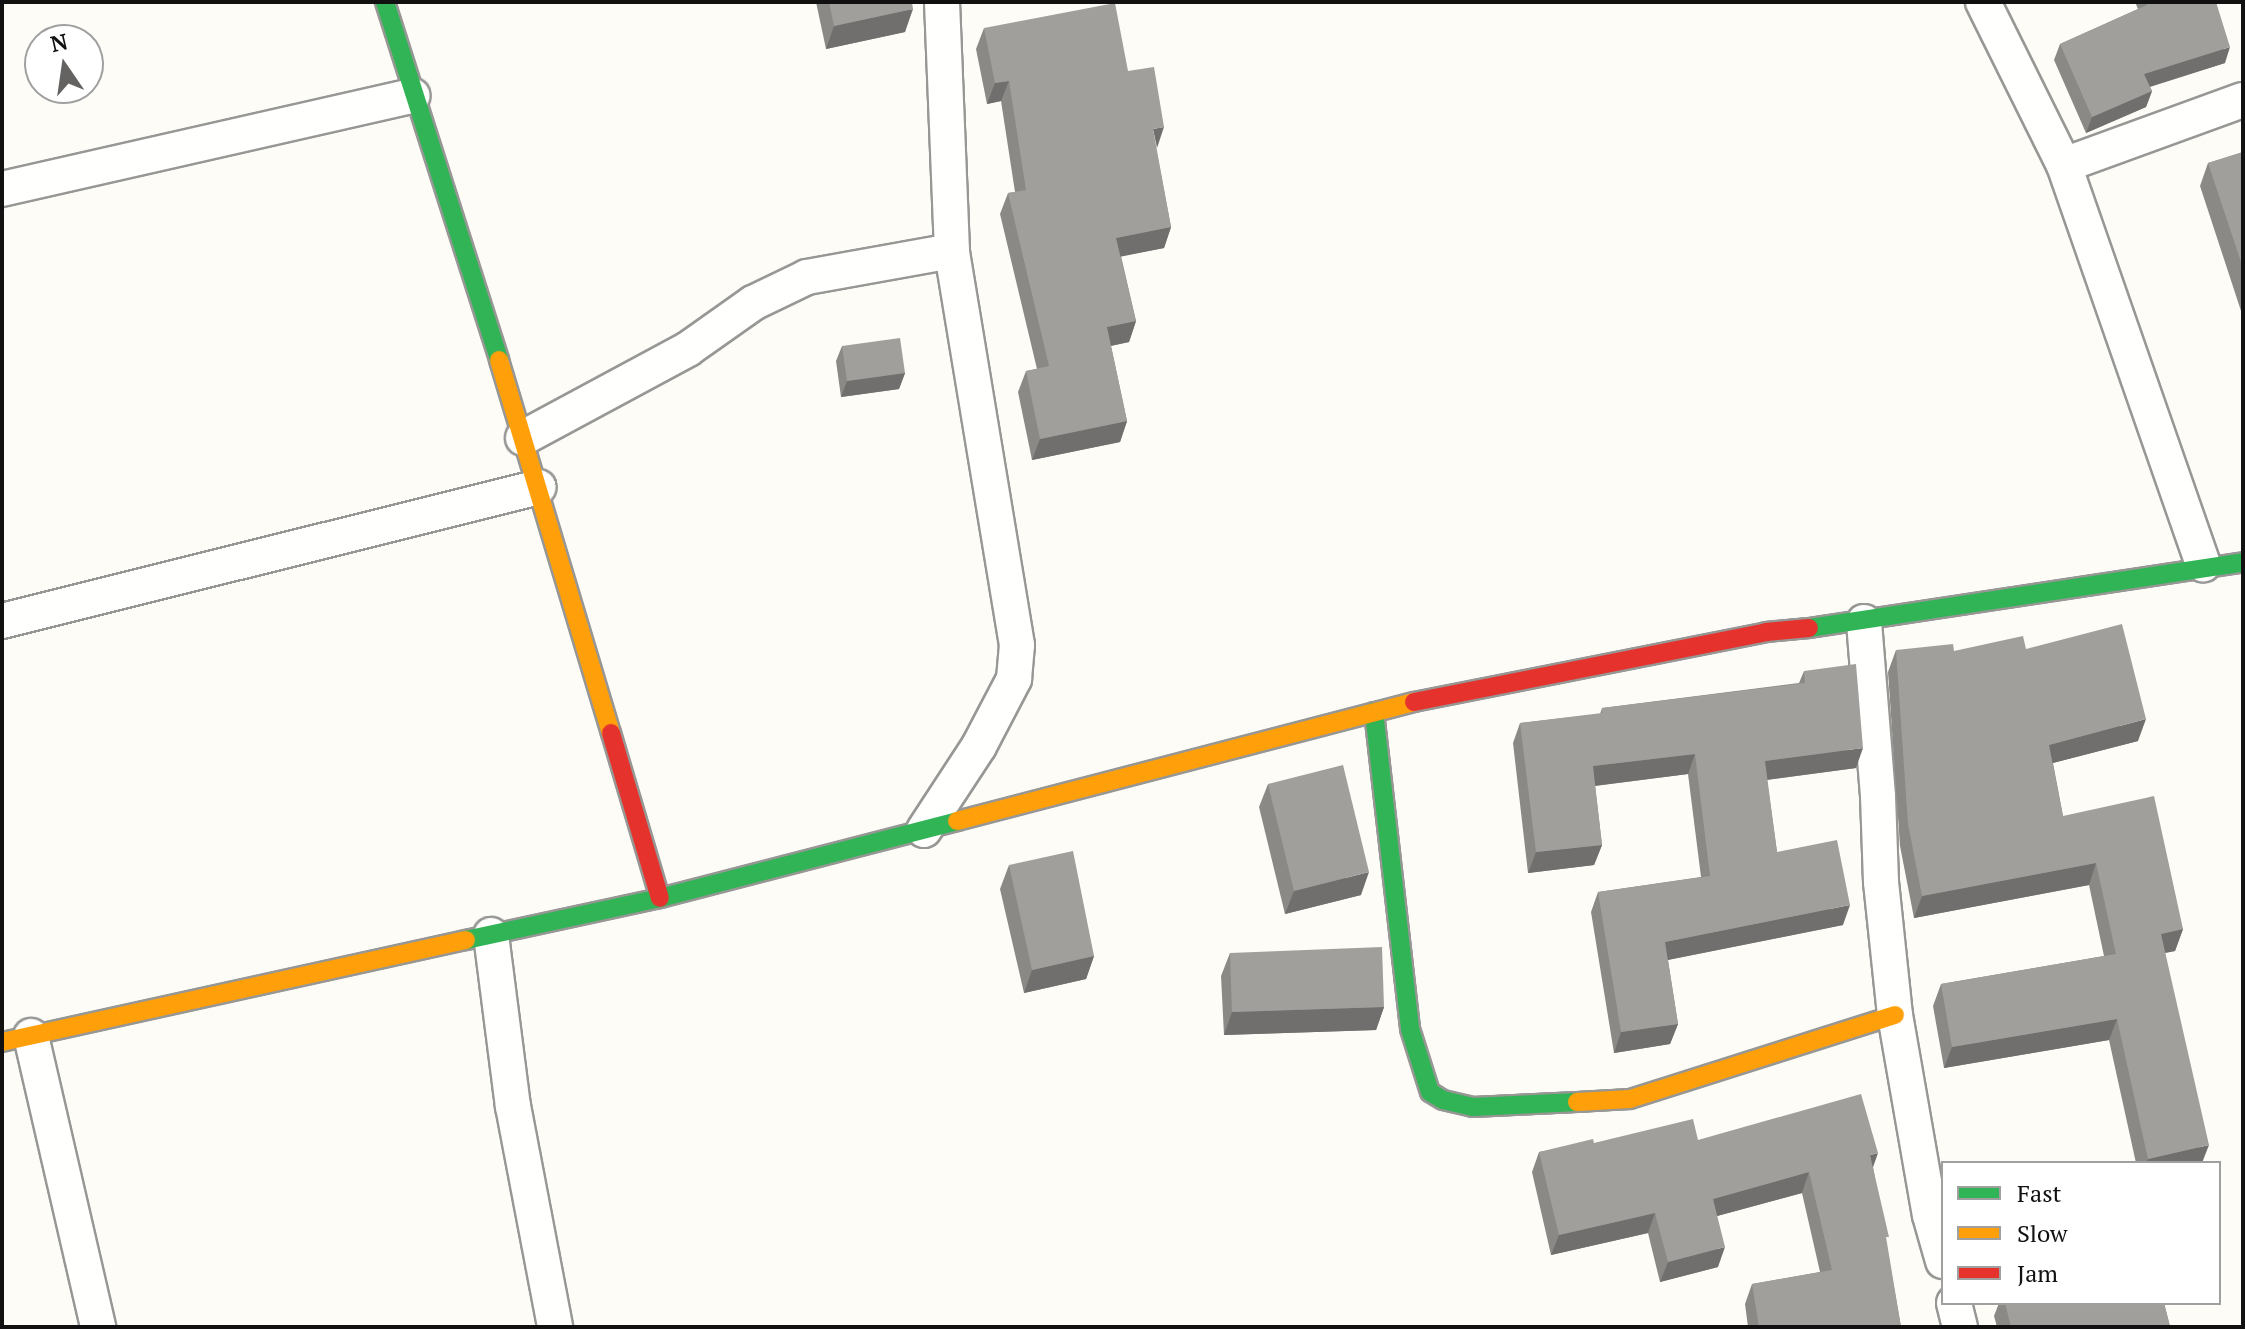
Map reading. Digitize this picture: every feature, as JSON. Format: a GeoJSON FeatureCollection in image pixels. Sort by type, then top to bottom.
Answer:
{"type":"FeatureCollection","features":[{"type":"Feature","properties":{"kind":"street"},"geometry":{"type":"LineString","coordinates":[[385,2],[539,487],[660,898]]}},
{"type":"Feature","properties":{"kind":"street"},"geometry":{"type":"LineString","coordinates":[[924,830],[979,746],[1014,679],[1017,645],[952,251],[942,2]]}},
{"type":"Feature","properties":{"kind":"street"},"geometry":{"type":"LineString","coordinates":[[1983,2],[2064,165],[2203,565]]}},
{"type":"Feature","properties":{"kind":"street"},"geometry":{"type":"LineString","coordinates":[[2,189],[413,96]]}},
{"type":"Feature","properties":{"kind":"street"},"geometry":{"type":"LineString","coordinates":[[2064,165],[2243,100]]}},
{"type":"Feature","properties":{"kind":"street"},"geometry":{"type":"LineString","coordinates":[[523,438],[688,349],[753,303],[807,277],[952,251]]}},
{"type":"Feature","properties":{"kind":"street"},"geometry":{"type":"LineString","coordinates":[[2,621],[539,487]]}},
{"type":"Feature","properties":{"kind":"street"},"geometry":{"type":"LineString","coordinates":[[98,1327],[17,1039],[660,898],[1433,697],[1766,632],[1864,622],[2203,565],[2243,562]]}},
{"type":"Feature","properties":{"kind":"street"},"geometry":{"type":"LineString","coordinates":[[1864,622],[1878,796],[1881,882],[1895,1015],[1930,1215],[1941,1254]]}},
{"type":"Feature","properties":{"kind":"street"},"geometry":{"type":"LineString","coordinates":[[1374,712],[1410,1029],[1423,1078],[1430,1092],[1443,1100],[1473,1107],[1630,1099],[1895,1015]]}},
{"type":"Feature","properties":{"kind":"street"},"geometry":{"type":"LineString","coordinates":[[491,935],[513,1106],[555,1327]]}},
{"type":"Feature","properties":{"kind":"street"},"geometry":{"type":"LineString","coordinates":[[1954,1305],[1960,1327]]}},
{"type":"Feature","properties":{"kind":"building"},"geometry":{"type":"Polygon","coordinates":[[[829,2],[912,2],[913,9],[834,26],[829,2]]]}},
{"type":"Feature","properties":{"kind":"building"},"geometry":{"type":"Polygon","coordinates":[[[2146,2],[2216,2],[2230,47],[2144,74],[2152,91],[2092,117],[2060,44],[2147,5],[2146,2]]]}},
{"type":"Feature","properties":{"kind":"building"},"geometry":{"type":"Polygon","coordinates":[[[1115,3],[1128,71],[1154,67],[1164,127],[1153,129],[1171,227],[1116,238],[1136,321],[1107,327],[1127,421],[1040,439],[1026,371],[1049,366],[1008,193],[1026,190],[1009,81],[995,83],[984,28],[1115,3]]]}},
{"type":"Feature","properties":{"kind":"building"},"geometry":{"type":"Polygon","coordinates":[[[2243,152],[2243,268],[2208,163],[2243,152]]]}},
{"type":"Feature","properties":{"kind":"building"},"geometry":{"type":"Polygon","coordinates":[[[900,338],[905,373],[847,381],[842,346],[900,338]]]}},
{"type":"Feature","properties":{"kind":"building"},"geometry":{"type":"Polygon","coordinates":[[[2122,624],[2146,719],[2049,745],[2063,816],[2154,796],[2183,929],[2161,934],[2209,1145],[2148,1159],[2117,1019],[1952,1047],[1941,984],[2116,954],[2096,863],[1922,896],[1908,824],[1896,650],[1953,644],[1954,651],[2023,636],[2026,649],[2122,624]]]}},
{"type":"Feature","properties":{"kind":"building"},"geometry":{"type":"Polygon","coordinates":[[[1856,664],[1863,748],[1765,761],[1777,852],[1837,840],[1850,905],[1665,942],[1678,1024],[1621,1032],[1598,892],[1710,876],[1695,754],[1593,766],[1602,845],[1536,852],[1520,723],[1602,713],[1602,708],[1805,683],[1804,671],[1856,664]]]}},
{"type":"Feature","properties":{"kind":"building"},"geometry":{"type":"Polygon","coordinates":[[[1343,765],[1369,872],[1294,891],[1268,784],[1343,765]]]}},
{"type":"Feature","properties":{"kind":"building"},"geometry":{"type":"Polygon","coordinates":[[[1073,851],[1094,956],[1032,970],[1009,865],[1073,851]]]}},
{"type":"Feature","properties":{"kind":"building"},"geometry":{"type":"Polygon","coordinates":[[[1382,947],[1384,1007],[1232,1012],[1230,953],[1382,947]]]}},
{"type":"Feature","properties":{"kind":"building"},"geometry":{"type":"Polygon","coordinates":[[[1861,1094],[1878,1153],[1870,1155],[1889,1237],[1886,1237],[1901,1327],[1759,1327],[1752,1284],[1832,1270],[1809,1172],[1713,1199],[1725,1247],[1668,1262],[1655,1213],[1559,1235],[1539,1152],[1593,1139],[1594,1143],[1693,1119],[1698,1140],[1861,1094]]]}},
{"type":"Feature","properties":{"kind":"building"},"geometry":{"type":"Polygon","coordinates":[[[2006,1305],[2165,1305],[2170,1326],[2011,1327],[2006,1305]]]}},
{"type":"Feature","properties":{"kind":"traffic: fast"},"geometry":{"type":"LineString","coordinates":[[385,2],[499,360]]}},
{"type":"Feature","properties":{"kind":"traffic: fast"},"geometry":{"type":"LineString","coordinates":[[1809,628],[2243,562]]}},
{"type":"Feature","properties":{"kind":"traffic: fast"},"geometry":{"type":"LineString","coordinates":[[1374,712],[1410,1029],[1430,1092],[1443,1100],[1473,1107],[1577,1102]]}},
{"type":"Feature","properties":{"kind":"traffic: fast"},"geometry":{"type":"LineString","coordinates":[[466,940],[660,898],[957,821]]}},
{"type":"Feature","properties":{"kind":"traffic: slow"},"geometry":{"type":"LineString","coordinates":[[499,360],[611,733]]}},
{"type":"Feature","properties":{"kind":"traffic: slow"},"geometry":{"type":"LineString","coordinates":[[957,821],[1414,702]]}},
{"type":"Feature","properties":{"kind":"traffic: slow"},"geometry":{"type":"LineString","coordinates":[[2,1042],[466,940]]}},
{"type":"Feature","properties":{"kind":"traffic: slow"},"geometry":{"type":"LineString","coordinates":[[1577,1102],[1630,1099],[1895,1015]]}},
{"type":"Feature","properties":{"kind":"traffic: jam"},"geometry":{"type":"LineString","coordinates":[[1414,702],[1766,632],[1809,628]]}},
{"type":"Feature","properties":{"kind":"traffic: jam"},"geometry":{"type":"LineString","coordinates":[[611,733],[660,898]]}}]}
